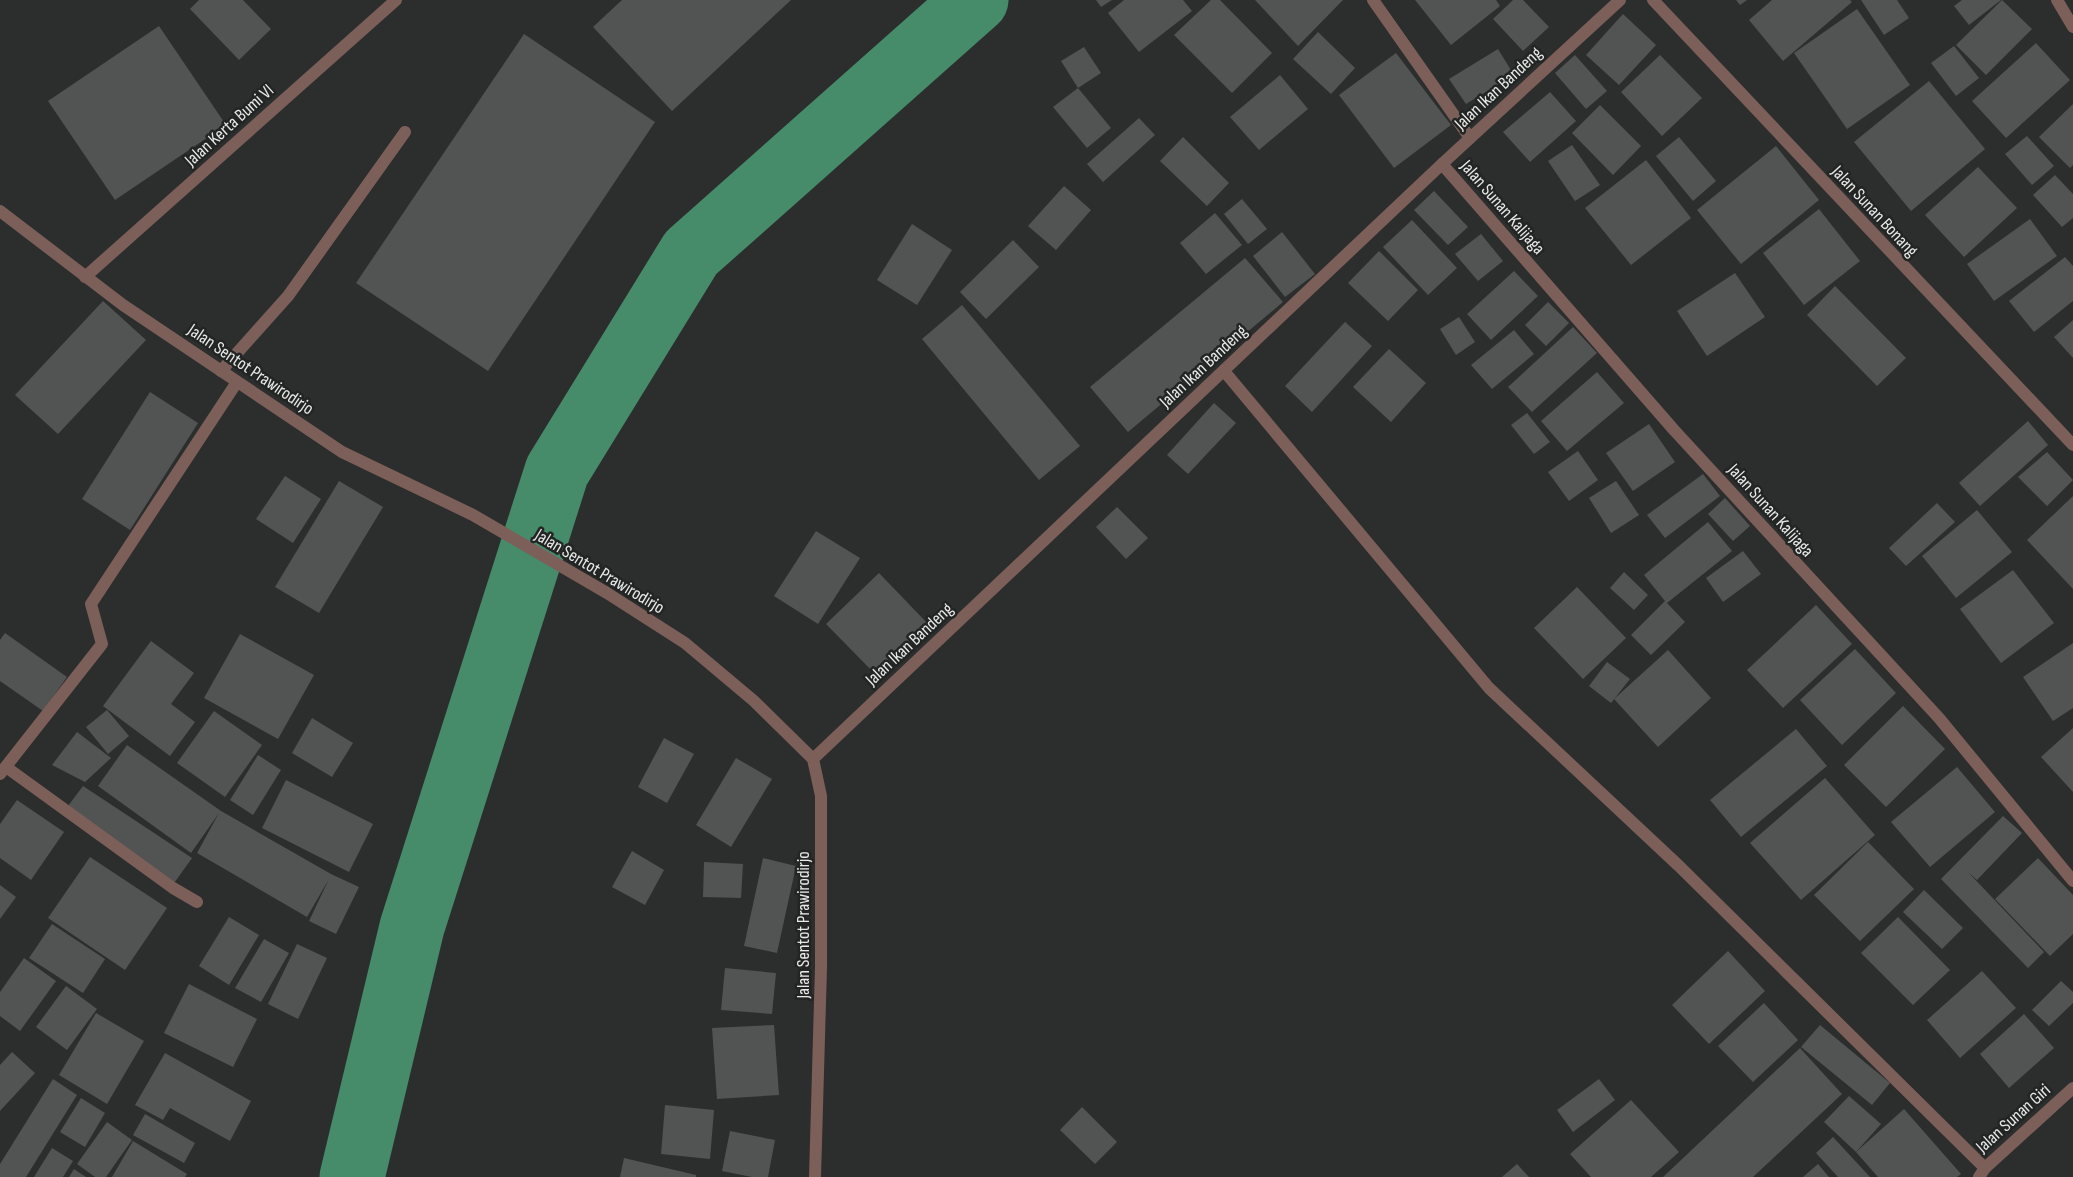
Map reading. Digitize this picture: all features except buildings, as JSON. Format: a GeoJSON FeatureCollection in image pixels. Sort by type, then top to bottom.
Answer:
{"type":"FeatureCollection","features":[{"type":"Feature","properties":{"kind":"street","name":"Jalan Kerta Bumi VI"},"geometry":{"type":"LineString","coordinates":[[85,277],[396,0]]}},
{"type":"Feature","properties":{"kind":"street"},"geometry":{"type":"LineString","coordinates":[[1372,0],[1470,138]]}},
{"type":"Feature","properties":{"kind":"street","name":"Jalan Ikan Bandeng"},"geometry":{"type":"LineString","coordinates":[[812,759],[1442,164],[1620,0]]}},
{"type":"Feature","properties":{"kind":"street","name":"Jalan Sunan Bonang"},"geometry":{"type":"LineString","coordinates":[[1652,0],[2073,446]]}},
{"type":"Feature","properties":{"kind":"street"},"geometry":{"type":"LineString","coordinates":[[2057,0],[2073,27]]}},
{"type":"Feature","properties":{"kind":"street"},"geometry":{"type":"LineString","coordinates":[[221,371],[288,296],[405,132]]}},
{"type":"Feature","properties":{"kind":"street","name":"Jalan Sunan Kalijaga"},"geometry":{"type":"LineString","coordinates":[[1442,164],[1674,430],[1938,718],[2073,881]]}},
{"type":"Feature","properties":{"kind":"street","name":"Jalan Sentot Prawirodirjo"},"geometry":{"type":"LineString","coordinates":[[0,211],[85,277],[342,452],[473,515],[607,593],[685,643],[754,701],[812,759],[821,796],[821,967],[815,1177]]}},
{"type":"Feature","properties":{"kind":"street"},"geometry":{"type":"LineString","coordinates":[[1224,371],[1488,688],[1679,866],[1982,1172]]}},
{"type":"Feature","properties":{"kind":"street"},"geometry":{"type":"LineString","coordinates":[[197,902],[173,888],[3,771],[102,644],[91,604],[237,382]]}},
{"type":"Feature","properties":{"kind":"street","name":"Jalan Sunan Giri"},"geometry":{"type":"LineString","coordinates":[[1982,1172],[2073,1088]]}},
{"type":"Feature","properties":{"kind":"waterway"},"geometry":{"type":"LineString","coordinates":[[352,1177],[412,927],[557,471],[691,253],[976,0]]}}]}
